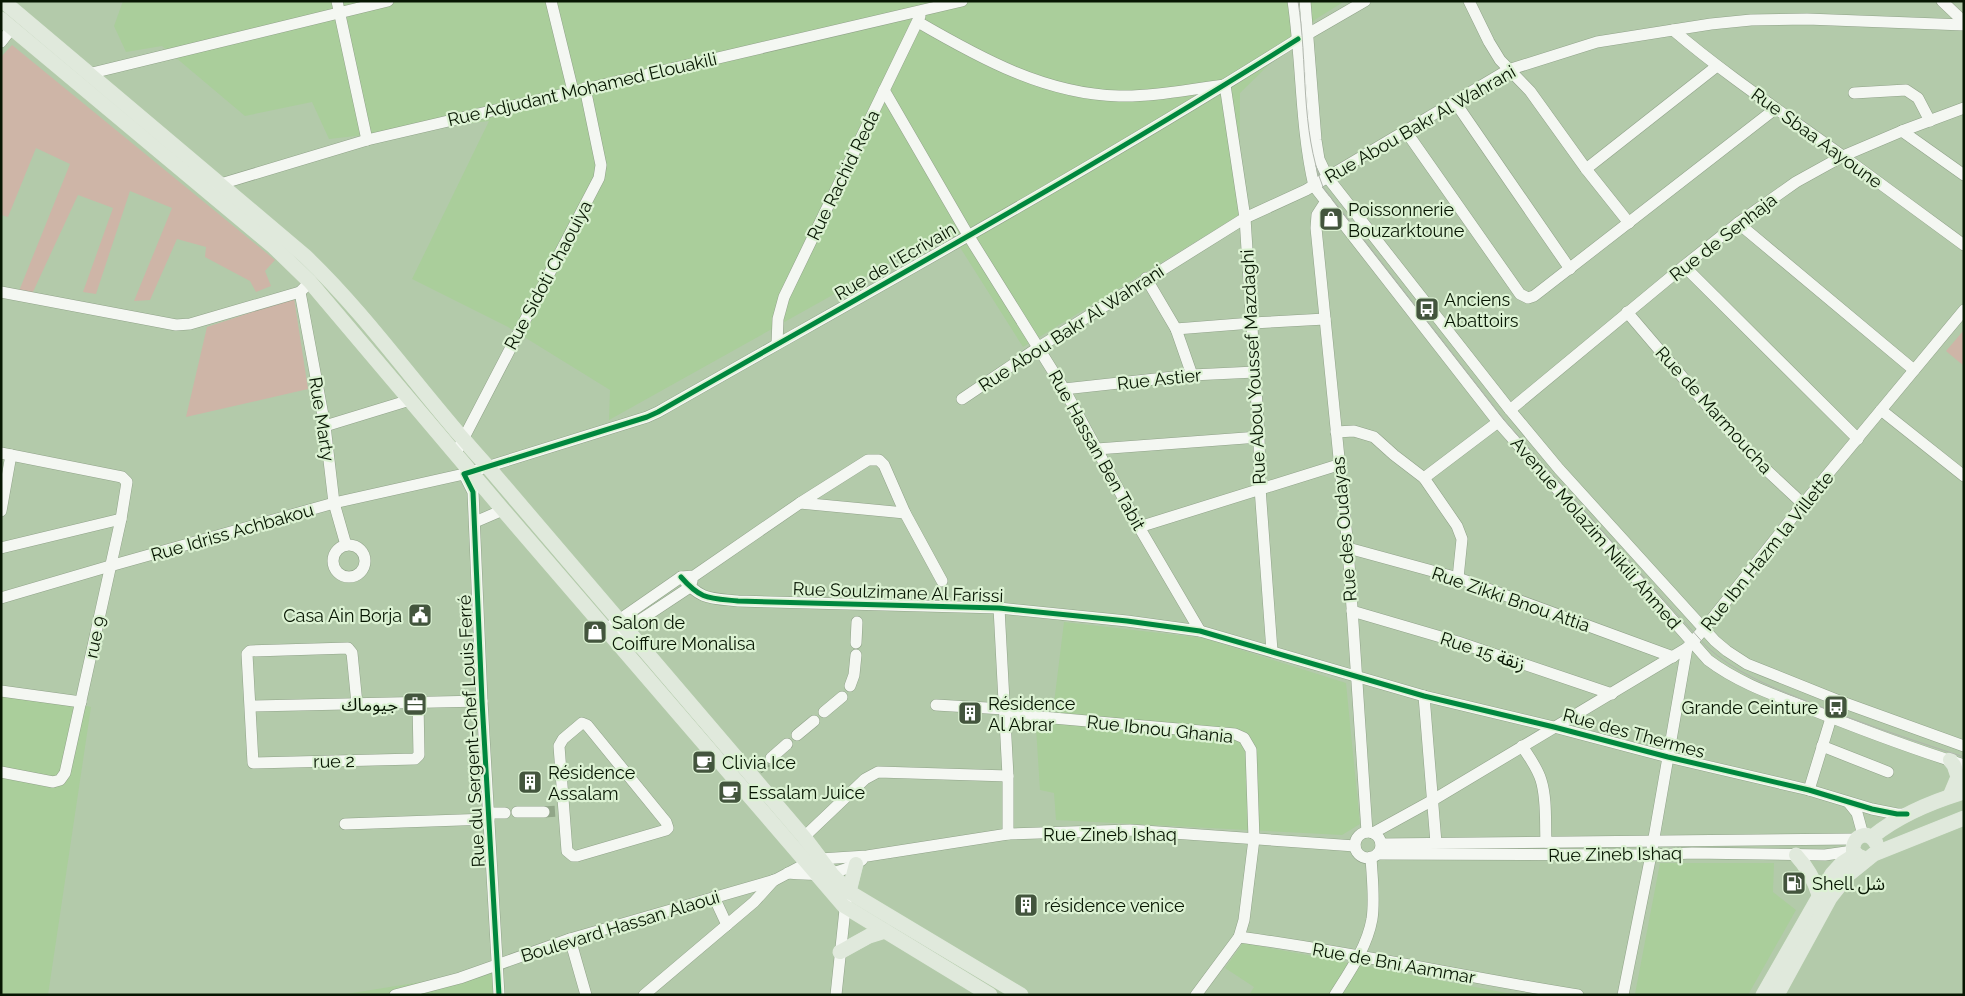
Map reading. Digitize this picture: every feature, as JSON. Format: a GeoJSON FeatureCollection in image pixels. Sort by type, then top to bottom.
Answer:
{"type":"FeatureCollection","features":[{"type":"Feature","properties":{"kind":"main road"},"geometry":{"type":"LineString","coordinates":[[3,1],[88,74],[212,187],[310,282],[456,454],[468,472],[503,510],[844,906],[990,995]]}},
{"type":"Feature","properties":{"kind":"main road"},"geometry":{"type":"LineString","coordinates":[[6,24],[212,187],[305,256],[331,282],[462,439],[621,624],[755,772],[820,859],[849,892],[1021,995]]}},
{"type":"Feature","properties":{"kind":"main road"},"geometry":{"type":"LineString","coordinates":[[1950,760],[1958,777],[1950,796]]}},
{"type":"Feature","properties":{"kind":"main road"},"geometry":{"type":"LineString","coordinates":[[1763,995],[1819,895],[1832,874],[1842,863],[1863,847],[1884,827],[1907,814],[1964,792]]}},
{"type":"Feature","properties":{"kind":"main road"},"geometry":{"type":"LineString","coordinates":[[1776,995],[1830,898],[1848,875],[1863,847],[1964,818]]}},
{"type":"Feature","properties":{"kind":"main road"},"geometry":{"type":"LineString","coordinates":[[1796,855],[1815,882],[1819,895]]}},
{"type":"Feature","properties":{"kind":"main road"},"geometry":{"type":"LineString","coordinates":[[849,892],[862,860]]}},
{"type":"Feature","properties":{"kind":"main road"},"geometry":{"type":"LineString","coordinates":[[840,952],[869,936],[885,930]]}},
{"type":"Feature","properties":{"kind":"street"},"geometry":{"type":"LineString","coordinates":[[88,74],[338,7],[388,1]]}},
{"type":"Feature","properties":{"kind":"street"},"geometry":{"type":"LineString","coordinates":[[551,1],[572,91]]}},
{"type":"Feature","properties":{"kind":"street","name":"Rue Adjudant Mohamed Elouakili"},"geometry":{"type":"LineString","coordinates":[[212,187],[367,140],[925,6],[962,1]]}},
{"type":"Feature","properties":{"kind":"street"},"geometry":{"type":"LineString","coordinates":[[1293,1],[1303,37],[1319,159],[1328,178]]}},
{"type":"Feature","properties":{"kind":"street"},"geometry":{"type":"LineString","coordinates":[[1305,1],[1303,37],[1308,162],[1314,186]]}},
{"type":"Feature","properties":{"kind":"street","name":"Rue de l'Ecrivain"},"geometry":{"type":"LineString","coordinates":[[488,467],[647,418],[968,235],[1365,1]]}},
{"type":"Feature","properties":{"kind":"street"},"geometry":{"type":"LineString","coordinates":[[1469,1],[1489,42],[1508,70],[1530,91],[1586,169],[1629,223]]}},
{"type":"Feature","properties":{"kind":"street"},"geometry":{"type":"LineString","coordinates":[[1942,1],[1964,23]]}},
{"type":"Feature","properties":{"kind":"street","name":"Rue Rachid Reda"},"geometry":{"type":"LineString","coordinates":[[777,344],[778,318],[784,297],[925,6]]}},
{"type":"Feature","properties":{"kind":"street"},"geometry":{"type":"LineString","coordinates":[[338,7],[367,140]]}},
{"type":"Feature","properties":{"kind":"street","name":"Rue Abou Bakr Al Wahrani"},"geometry":{"type":"LineString","coordinates":[[962,399],[1038,347],[1245,218],[1314,186],[1508,70],[1597,42],[1751,20],[1807,19],[1964,23]]}},
{"type":"Feature","properties":{"kind":"street"},"geometry":{"type":"LineString","coordinates":[[918,22],[965,50],[994,64],[1031,79],[1077,90],[1119,96],[1225,85]]}},
{"type":"Feature","properties":{"kind":"street"},"geometry":{"type":"LineString","coordinates":[[1,42],[6,24]]}},
{"type":"Feature","properties":{"kind":"street","name":"Rue Sbaa Aayoune"},"geometry":{"type":"LineString","coordinates":[[1672,30],[1716,66],[1964,245]]}},
{"type":"Feature","properties":{"kind":"street"},"geometry":{"type":"LineString","coordinates":[[1586,169],[1716,66]]}},
{"type":"Feature","properties":{"kind":"street","name":"Rue Abou Youssef Mazdaghi"},"geometry":{"type":"LineString","coordinates":[[1225,85],[1245,218],[1259,437],[1260,488],[1272,651]]}},
{"type":"Feature","properties":{"kind":"street","name":"Rue Sidoti Chaouiya"},"geometry":{"type":"LineString","coordinates":[[456,454],[462,439],[599,178],[601,165],[585,88]]}},
{"type":"Feature","properties":{"kind":"street","name":"Rue Hassan Ben Tabit"},"geometry":{"type":"LineString","coordinates":[[884,90],[968,235],[1064,389],[1139,527],[1200,631]]}},
{"type":"Feature","properties":{"kind":"street"},"geometry":{"type":"LineString","coordinates":[[1854,93],[1906,90],[1918,98],[1930,121]]}},
{"type":"Feature","properties":{"kind":"street"},"geometry":{"type":"LineString","coordinates":[[1454,102],[1570,269]]}},
{"type":"Feature","properties":{"kind":"street","name":"Rue de Senhaja"},"geometry":{"type":"LineString","coordinates":[[1510,410],[1684,266],[1738,223],[1796,182],[1843,156],[1964,108]]}},
{"type":"Feature","properties":{"kind":"street"},"geometry":{"type":"LineString","coordinates":[[1405,130],[1520,294],[1528,298],[1534,296],[1570,269],[1775,109]]}},
{"type":"Feature","properties":{"kind":"street"},"geometry":{"type":"LineString","coordinates":[[1902,131],[1964,175]]}},
{"type":"Feature","properties":{"kind":"street","name":"Avenue Molazim Nikili Ahmed"},"geometry":{"type":"LineString","coordinates":[[1328,178],[1558,470],[1704,629],[1727,651],[1747,664],[1842,702],[1964,746]]}},
{"type":"Feature","properties":{"kind":"street","name":"Avenue Molazim Nikili Ahmed"},"geometry":{"type":"LineString","coordinates":[[1314,186],[1498,422],[1690,646],[1736,678],[1883,738],[1964,765]]}},
{"type":"Feature","properties":{"kind":"street","name":"Rue des Oudayas"},"geometry":{"type":"LineString","coordinates":[[1330,206],[1317,215],[1316,228],[1326,319],[1338,465],[1348,548],[1355,675],[1370,832]]}},
{"type":"Feature","properties":{"kind":"street"},"geometry":{"type":"LineString","coordinates":[[1738,223],[1914,370]]}},
{"type":"Feature","properties":{"kind":"street"},"geometry":{"type":"LineString","coordinates":[[1684,266],[1858,439]]}},
{"type":"Feature","properties":{"kind":"street"},"geometry":{"type":"LineString","coordinates":[[1146,278],[1176,329],[1192,375]]}},
{"type":"Feature","properties":{"kind":"street"},"geometry":{"type":"LineString","coordinates":[[1,292],[176,324],[190,324],[300,292],[310,282]]}},
{"type":"Feature","properties":{"kind":"street","name":"Rue Marty"},"geometry":{"type":"LineString","coordinates":[[300,292],[325,426],[334,503],[346,545]]}},
{"type":"Feature","properties":{"kind":"street","name":"Rue Ibn Hazm la Villette"},"geometry":{"type":"LineString","coordinates":[[1370,832],[1433,800],[1690,646],[1803,504],[1964,310]]}},
{"type":"Feature","properties":{"kind":"street","name":"Rue de Marmoucha"},"geometry":{"type":"LineString","coordinates":[[1627,312],[1727,428],[1760,464],[1803,504]]}},
{"type":"Feature","properties":{"kind":"street"},"geometry":{"type":"LineString","coordinates":[[1176,329],[1326,319]]}},
{"type":"Feature","properties":{"kind":"street","name":"Rue Astier"},"geometry":{"type":"LineString","coordinates":[[1064,389],[1192,375],[1255,372]]}},
{"type":"Feature","properties":{"kind":"street"},"geometry":{"type":"LineString","coordinates":[[325,426],[410,400]]}},
{"type":"Feature","properties":{"kind":"street"},"geometry":{"type":"LineString","coordinates":[[1882,410],[1964,476]]}},
{"type":"Feature","properties":{"kind":"street"},"geometry":{"type":"LineString","coordinates":[[1424,478],[1498,422]]}},
{"type":"Feature","properties":{"kind":"street"},"geometry":{"type":"LineString","coordinates":[[1336,432],[1354,431],[1374,437],[1424,478],[1457,526],[1462,539],[1458,578]]}},
{"type":"Feature","properties":{"kind":"street"},"geometry":{"type":"LineString","coordinates":[[1097,449],[1259,437]]}},
{"type":"Feature","properties":{"kind":"street"},"geometry":{"type":"LineString","coordinates":[[1,511],[6,454]]}},
{"type":"Feature","properties":{"kind":"street","name":"rue 9"},"geometry":{"type":"LineString","coordinates":[[1,772],[46,782],[60,780],[64,773],[122,518],[126,482],[125,479],[6,454]]}},
{"type":"Feature","properties":{"kind":"street"},"geometry":{"type":"LineString","coordinates":[[609,634],[621,624],[692,582],[800,502],[868,460],[875,459],[884,465],[905,513],[942,581]]}},
{"type":"Feature","properties":{"kind":"street"},"geometry":{"type":"LineString","coordinates":[[1139,527],[1338,465]]}},
{"type":"Feature","properties":{"kind":"street","name":"Rue Idriss Achbakou"},"geometry":{"type":"LineString","coordinates":[[1,598],[334,503],[488,467]]}},
{"type":"Feature","properties":{"kind":"street","name":"Rue du Sergent-Chef Louis Ferré"},"geometry":{"type":"LineString","coordinates":[[468,472],[473,492],[482,701],[499,995]]}},
{"type":"Feature","properties":{"kind":"street"},"geometry":{"type":"LineString","coordinates":[[800,502],[905,513]]}},
{"type":"Feature","properties":{"kind":"street"},"geometry":{"type":"LineString","coordinates":[[474,522],[503,510]]}},
{"type":"Feature","properties":{"kind":"street"},"geometry":{"type":"LineString","coordinates":[[1,548],[122,518]]}},
{"type":"Feature","properties":{"kind":"street","name":"Rue Zikki Bnou Attia"},"geometry":{"type":"LineString","coordinates":[[1348,548],[1458,578],[1673,657]]}},
{"type":"Feature","properties":{"kind":"street","name":"Rue Soulzimane Al Farissi"},"geometry":{"type":"LineString","coordinates":[[621,624],[681,577],[692,582],[699,594],[708,598],[738,601],[999,608],[1128,621],[1200,631],[1355,675]]}},
{"type":"Feature","properties":{"kind":"street"},"geometry":{"type":"LineString","coordinates":[[999,608],[1008,776],[1008,834]]}},
{"type":"Feature","properties":{"kind":"street","name":"Rue 15 زنقة"},"geometry":{"type":"LineString","coordinates":[[1352,611],[1458,642],[1612,694]]}},
{"type":"Feature","properties":{"kind":"street"},"geometry":{"type":"LineString","coordinates":[[856,643],[857,622]]}},
{"type":"Feature","properties":{"kind":"street"},"geometry":{"type":"LineString","coordinates":[[1623,995],[1652,856],[1668,757],[1690,646]]}},
{"type":"Feature","properties":{"kind":"street"},"geometry":{"type":"LineString","coordinates":[[357,704],[352,653],[348,648],[248,652],[251,706],[357,704],[418,702],[482,701]]}},
{"type":"Feature","properties":{"kind":"street"},"geometry":{"type":"LineString","coordinates":[[850,686],[854,676],[856,656]]}},
{"type":"Feature","properties":{"kind":"street","name":"Rue des Thermes"},"geometry":{"type":"LineString","coordinates":[[1355,675],[1424,696],[1554,726],[1668,757],[1809,790],[1888,813],[1907,814]]}},
{"type":"Feature","properties":{"kind":"street"},"geometry":{"type":"LineString","coordinates":[[1,691],[81,702]]}},
{"type":"Feature","properties":{"kind":"street"},"geometry":{"type":"LineString","coordinates":[[1424,696],[1436,843]]}},
{"type":"Feature","properties":{"kind":"street"},"geometry":{"type":"LineString","coordinates":[[824,712],[842,697]]}},
{"type":"Feature","properties":{"kind":"street","name":"rue 2"},"geometry":{"type":"LineString","coordinates":[[251,706],[252,762],[254,763],[414,759],[419,755],[418,702]]}},
{"type":"Feature","properties":{"kind":"street","name":"Rue Ibnou Ghania"},"geometry":{"type":"LineString","coordinates":[[936,705],[1004,709],[1020,715],[1240,735],[1248,742],[1251,750],[1254,840],[1244,920],[1239,937]]}},
{"type":"Feature","properties":{"kind":"street"},"geometry":{"type":"LineString","coordinates":[[1809,790],[1831,718]]}},
{"type":"Feature","properties":{"kind":"street"},"geometry":{"type":"LineString","coordinates":[[798,735],[814,721]]}},
{"type":"Feature","properties":{"kind":"street"},"geometry":{"type":"LineString","coordinates":[[584,723],[666,822],[668,828],[573,856],[566,847],[561,811],[559,746],[563,739],[579,724],[584,723]]}},
{"type":"Feature","properties":{"kind":"street"},"geometry":{"type":"LineString","coordinates":[[771,758],[787,744]]}},
{"type":"Feature","properties":{"kind":"street"},"geometry":{"type":"LineString","coordinates":[[1522,746],[1541,780],[1544,794],[1546,842]]}},
{"type":"Feature","properties":{"kind":"street"},"geometry":{"type":"LineString","coordinates":[[1822,746],[1888,772]]}},
{"type":"Feature","properties":{"kind":"street"},"geometry":{"type":"LineString","coordinates":[[804,837],[865,779],[878,772],[1008,776]]}},
{"type":"Feature","properties":{"kind":"street"},"geometry":{"type":"LineString","coordinates":[[1849,803],[1857,813],[1863,847]]}},
{"type":"Feature","properties":{"kind":"street"},"geometry":{"type":"LineString","coordinates":[[517,812],[544,812]]}},
{"type":"Feature","properties":{"kind":"street"},"geometry":{"type":"LineString","coordinates":[[345,824],[489,816],[505,813]]}},
{"type":"Feature","properties":{"kind":"street","name":"Rue Zineb Ishaq"},"geometry":{"type":"LineString","coordinates":[[820,859],[862,860],[1008,834],[1130,830],[1355,846]]}},
{"type":"Feature","properties":{"kind":"street"},"geometry":{"type":"LineString","coordinates":[[1335,995],[1359,956],[1368,936],[1372,918],[1378,837],[1370,832],[1359,835],[1355,846],[1362,857],[1376,852]]}},
{"type":"Feature","properties":{"kind":"street","name":"Rue Zineb Ishaq"},"geometry":{"type":"LineString","coordinates":[[1376,852],[1436,843],[1654,841],[1863,847]]}},
{"type":"Feature","properties":{"kind":"street","name":"Rue Zineb Ishaq"},"geometry":{"type":"LineString","coordinates":[[1376,852],[1652,856],[1692,853],[1796,855],[1837,854],[1863,847]]}},
{"type":"Feature","properties":{"kind":"street","name":"Boulevard Hassan Alaoui"},"geometry":{"type":"LineString","coordinates":[[395,995],[460,978],[570,939],[775,880],[807,863],[820,859]]}},
{"type":"Feature","properties":{"kind":"street","name":"Rue Zineb Ishaq"},"geometry":{"type":"LineString","coordinates":[[817,875],[832,874],[862,860]]}},
{"type":"Feature","properties":{"kind":"street"},"geometry":{"type":"LineString","coordinates":[[787,873],[817,875]]}},
{"type":"Feature","properties":{"kind":"street"},"geometry":{"type":"LineString","coordinates":[[644,995],[754,902],[775,880]]}},
{"type":"Feature","properties":{"kind":"street"},"geometry":{"type":"LineString","coordinates":[[836,995],[844,906],[849,892]]}},
{"type":"Feature","properties":{"kind":"street"},"geometry":{"type":"LineString","coordinates":[[714,897],[727,925]]}},
{"type":"Feature","properties":{"kind":"street"},"geometry":{"type":"LineString","coordinates":[[1196,995],[1239,937]]}},
{"type":"Feature","properties":{"kind":"street","name":"Rue de Bni Aammar"},"geometry":{"type":"LineString","coordinates":[[1239,937],[1359,956],[1578,995]]}},
{"type":"Feature","properties":{"kind":"street"},"geometry":{"type":"LineString","coordinates":[[570,939],[586,995]]}},
{"type":"Feature","properties":{"kind":"shaded area"},"geometry":{"type":"Polygon","coordinates":[[[123,1],[1345,1],[1316,19],[1240,93],[1239,215],[1023,347],[949,230],[609,420],[610,390],[508,327],[412,279],[489,121],[329,139],[312,102],[245,116],[162,46],[126,52],[114,26],[123,1]]]}},
{"type":"Feature","properties":{"kind":"shaded area"},"geometry":{"type":"Polygon","coordinates":[[[12,45],[275,260],[265,271],[271,286],[256,292],[250,281],[205,257],[206,247],[177,239],[150,300],[134,301],[172,208],[130,191],[96,294],[83,292],[113,208],[78,195],[32,294],[19,291],[70,164],[36,148],[8,217],[1,215],[1,57],[12,45]]]}},
{"type":"Feature","properties":{"kind":"shaded area"},"geometry":{"type":"Polygon","coordinates":[[[294,298],[308,389],[186,417],[207,327],[294,298]]]}},
{"type":"Feature","properties":{"kind":"shaded area"},"geometry":{"type":"Polygon","coordinates":[[[1964,330],[1964,366],[1946,351],[1964,330]]]}},
{"type":"Feature","properties":{"kind":"shaded area"},"geometry":{"type":"Polygon","coordinates":[[[1064,622],[1203,638],[1346,683],[1360,824],[1342,835],[1056,820],[1054,793],[1040,790],[1036,728],[1053,711],[1064,622]]]}},
{"type":"Feature","properties":{"kind":"shaded area"},"geometry":{"type":"Polygon","coordinates":[[[1,685],[91,707],[48,995],[1,995],[1,685]]]}},
{"type":"Feature","properties":{"kind":"shaded area"},"geometry":{"type":"Polygon","coordinates":[[[1660,863],[1774,863],[1773,892],[1796,910],[1748,995],[1635,994],[1660,863]]]}},
{"type":"Feature","properties":{"kind":"shaded area"},"geometry":{"type":"Polygon","coordinates":[[[1243,943],[1517,995],[1249,995],[1254,987],[1225,968],[1243,943]]]}},
{"type":"Feature","properties":{"kind":"shaded area"},"geometry":{"type":"Polygon","coordinates":[[[502,969],[503,995],[340,995],[502,969]]]}},
{"type":"Feature","properties":{"kind":"tunnel"},"geometry":{"type":"LineString","coordinates":[[758,769],[771,758]]}},
{"type":"Feature","properties":{"kind":"tunnel"},"geometry":{"type":"LineString","coordinates":[[544,812],[559,811]]}},
{"type":"Feature","properties":{"kind":"tram line"},"geometry":{"type":"LineString","coordinates":[[1298,1],[1311,142],[1323,187],[1506,422],[1544,466],[1707,647],[1729,664],[1788,694],[1882,730],[1964,757]]}},
{"type":"Feature","properties":{"kind":"cycle path"},"geometry":{"type":"LineString","coordinates":[[499,995],[482,701],[473,492],[464,474],[658,412],[1060,183],[1298,39]]}},
{"type":"Feature","properties":{"kind":"cycle path"},"geometry":{"type":"LineString","coordinates":[[681,577],[700,594],[738,601],[999,608],[1127,621],[1200,631],[1424,696],[1809,790],[1872,809],[1907,814]]}},
{"type":"Feature","properties":{"kind":"place","name":"Poissonnerie Bouzarktoune"},"geometry":{"type":"Point","coordinates":[1331,219]}},
{"type":"Feature","properties":{"kind":"place","name":"Anciens Abattoirs"},"geometry":{"type":"Point","coordinates":[1427,309]}},
{"type":"Feature","properties":{"kind":"place","name":"Casa Ain Borja"},"geometry":{"type":"Point","coordinates":[420,615]}},
{"type":"Feature","properties":{"kind":"place","name":"Salon de Coiffure Monalisa"},"geometry":{"type":"Point","coordinates":[595,632]}},
{"type":"Feature","properties":{"kind":"place","name":"جيوماك"},"geometry":{"type":"Point","coordinates":[415,704]}},
{"type":"Feature","properties":{"kind":"place","name":"Grande Ceinture"},"geometry":{"type":"Point","coordinates":[1836,707]}},
{"type":"Feature","properties":{"kind":"place","name":"Résidence Al Abrar"},"geometry":{"type":"Point","coordinates":[970,713]}},
{"type":"Feature","properties":{"kind":"place","name":"Clivia Ice"},"geometry":{"type":"Point","coordinates":[704,762]}},
{"type":"Feature","properties":{"kind":"place","name":"Résidence Assalam"},"geometry":{"type":"Point","coordinates":[530,782]}},
{"type":"Feature","properties":{"kind":"place","name":"Essalam Juice"},"geometry":{"type":"Point","coordinates":[730,792]}},
{"type":"Feature","properties":{"kind":"place","name":"Shell شل"},"geometry":{"type":"Point","coordinates":[1794,883]}},
{"type":"Feature","properties":{"kind":"place","name":"résidence venice"},"geometry":{"type":"Point","coordinates":[1026,905]}}]}
